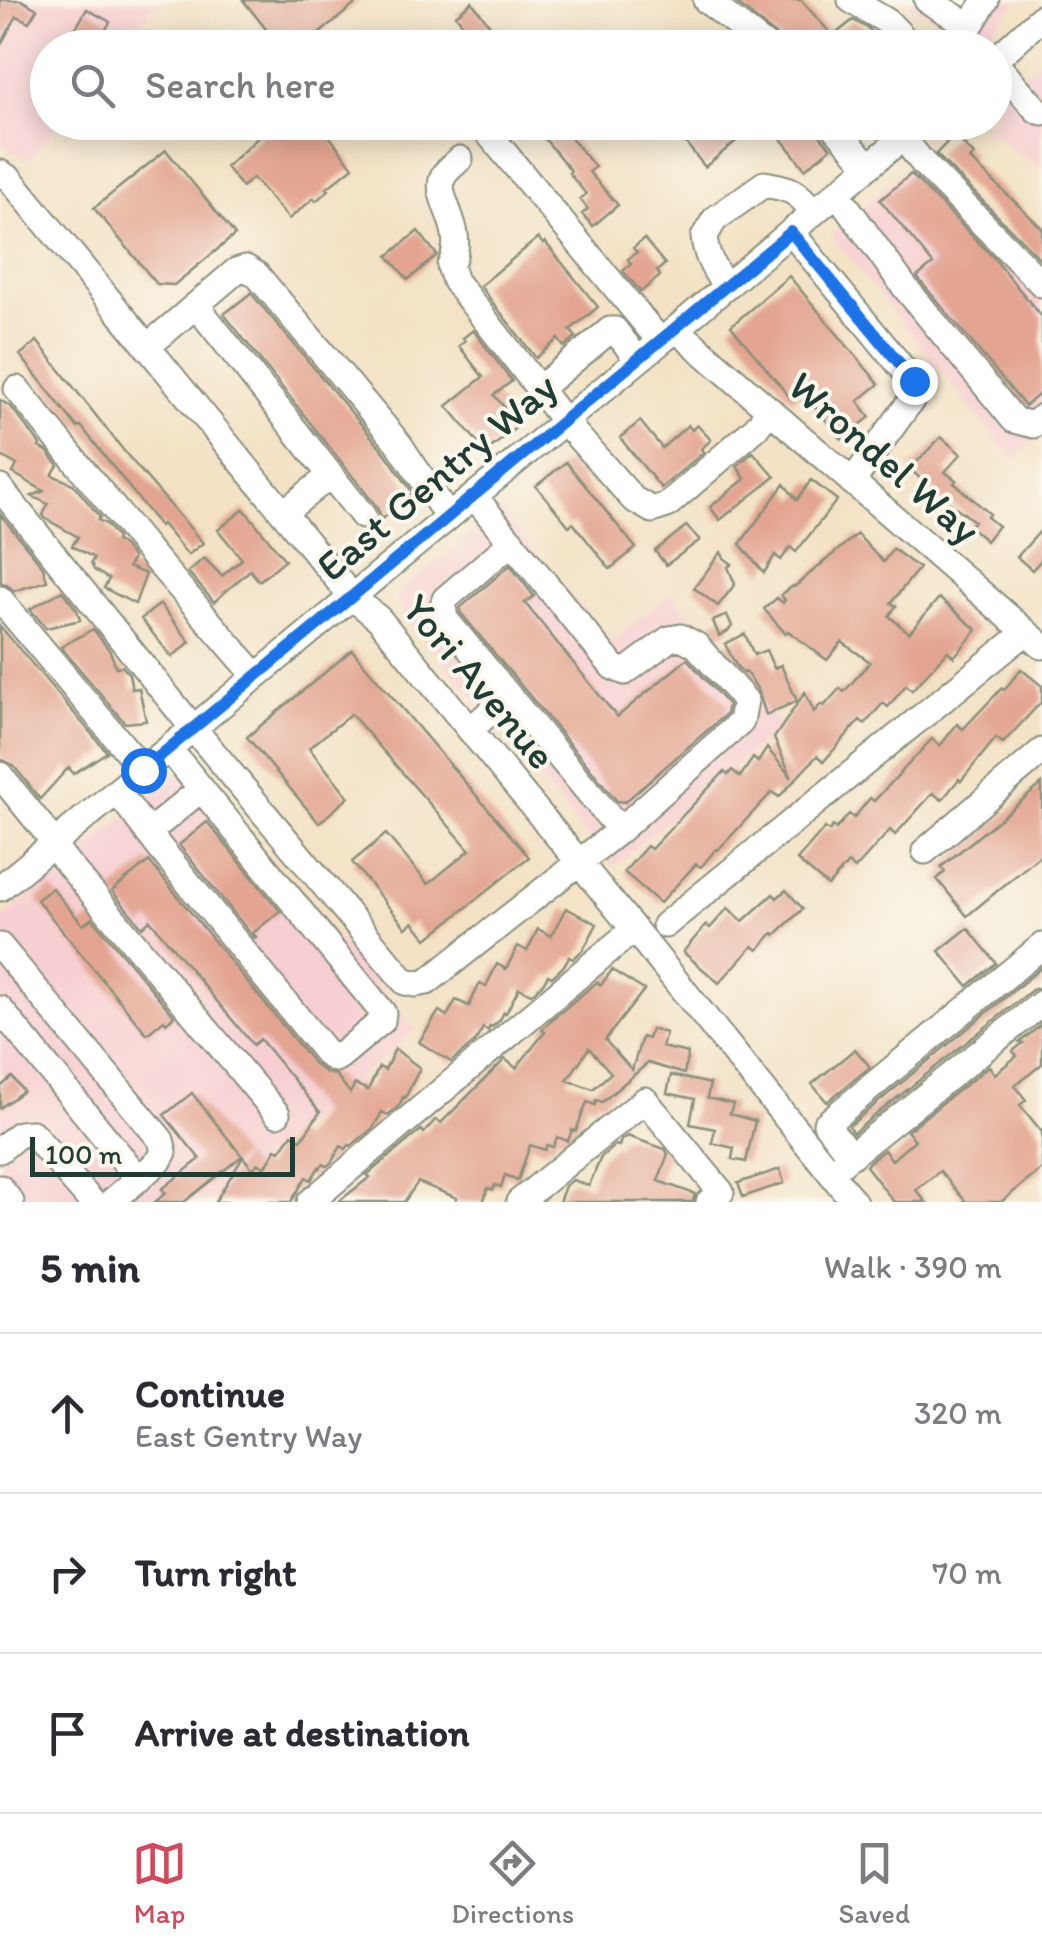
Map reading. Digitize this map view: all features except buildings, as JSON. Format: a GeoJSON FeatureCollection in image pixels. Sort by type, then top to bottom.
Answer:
{"type":"FeatureCollection","features":[{"type":"Feature","properties":{"kind":"street"},"geometry":{"type":"LineString","coordinates":[[706,0],[744,30]]}},
{"type":"Feature","properties":{"kind":"street"},"geometry":{"type":"LineString","coordinates":[[851,0],[896,30]]}},
{"type":"Feature","properties":{"kind":"street"},"geometry":{"type":"LineString","coordinates":[[927,0],[970,26],[986,0]]}},
{"type":"Feature","properties":{"kind":"street"},"geometry":{"type":"LineString","coordinates":[[1012,44],[1042,17]]}},
{"type":"Feature","properties":{"kind":"street"},"geometry":{"type":"LineString","coordinates":[[1012,82],[1042,112]]}},
{"type":"Feature","properties":{"kind":"street","name":"Wrondel Way"},"geometry":{"type":"LineString","coordinates":[[493,140],[633,309],[770,410],[1034,639]]}},
{"type":"Feature","properties":{"kind":"street"},"geometry":{"type":"LineString","coordinates":[[846,140],[869,166]]}},
{"type":"Feature","properties":{"kind":"street","name":"East Gentry Way"},"geometry":{"type":"LineString","coordinates":[[0,888],[900,140]]}},
{"type":"Feature","properties":{"kind":"street"},"geometry":{"type":"LineString","coordinates":[[915,140],[923,163],[1042,284]]}},
{"type":"Feature","properties":{"kind":"street"},"geometry":{"type":"LineString","coordinates":[[460,159],[447,171],[441,186],[457,241],[450,266],[454,281],[564,422],[633,499],[652,510],[667,505],[756,428],[770,410]]}},
{"type":"Feature","properties":{"kind":"street","name":"Yori Avenue"},"geometry":{"type":"LineString","coordinates":[[0,174],[10,179],[352,597],[379,619],[854,1202]]}},
{"type":"Feature","properties":{"kind":"street"},"geometry":{"type":"LineString","coordinates":[[726,287],[708,260],[704,246],[704,237],[716,219],[764,184],[789,188],[814,212]]}},
{"type":"Feature","properties":{"kind":"street"},"geometry":{"type":"LineString","coordinates":[[837,193],[904,286],[1014,420],[1033,425],[1042,417]]}},
{"type":"Feature","properties":{"kind":"street"},"geometry":{"type":"LineString","coordinates":[[791,232],[914,381],[913,398],[852,482]]}},
{"type":"Feature","properties":{"kind":"street"},"geometry":{"type":"LineString","coordinates":[[147,347],[236,271],[246,268],[257,276],[399,444],[448,517]]}},
{"type":"Feature","properties":{"kind":"street"},"geometry":{"type":"LineString","coordinates":[[196,305],[364,516]]}},
{"type":"Feature","properties":{"kind":"street"},"geometry":{"type":"LineString","coordinates":[[539,389],[610,330],[615,330],[633,309]]}},
{"type":"Feature","properties":{"kind":"street"},"geometry":{"type":"LineString","coordinates":[[615,330],[638,360]]}},
{"type":"Feature","properties":{"kind":"street"},"geometry":{"type":"LineString","coordinates":[[17,389],[256,676]]}},
{"type":"Feature","properties":{"kind":"street"},"geometry":{"type":"LineString","coordinates":[[282,512],[331,475]]}},
{"type":"Feature","properties":{"kind":"street"},"geometry":{"type":"LineString","coordinates":[[0,488],[405,982],[415,984],[427,982],[620,830],[741,722],[744,700],[696,645],[681,637],[668,639],[625,672],[613,667],[474,496]]}},
{"type":"Feature","properties":{"kind":"street"},"geometry":{"type":"LineString","coordinates":[[512,542],[446,599],[445,619],[620,830]]}},
{"type":"Feature","properties":{"kind":"street"},"geometry":{"type":"LineString","coordinates":[[0,599],[143,770]]}},
{"type":"Feature","properties":{"kind":"street"},"geometry":{"type":"LineString","coordinates":[[665,926],[1034,639]]}},
{"type":"Feature","properties":{"kind":"street"},"geometry":{"type":"LineString","coordinates":[[470,730],[508,696]]}},
{"type":"Feature","properties":{"kind":"street"},"geometry":{"type":"LineString","coordinates":[[117,791],[328,1055],[336,1059],[340,1056],[382,1021],[383,1013],[168,749]]}},
{"type":"Feature","properties":{"kind":"street"},"geometry":{"type":"LineString","coordinates":[[925,851],[1042,751]]}},
{"type":"Feature","properties":{"kind":"street"},"geometry":{"type":"LineString","coordinates":[[0,775],[277,1114]]}},
{"type":"Feature","properties":{"kind":"street"},"geometry":{"type":"LineString","coordinates":[[148,833],[201,789]]}},
{"type":"Feature","properties":{"kind":"street"},"geometry":{"type":"LineString","coordinates":[[310,1202],[634,930]]}},
{"type":"Feature","properties":{"kind":"street"},"geometry":{"type":"LineString","coordinates":[[0,946],[161,1140],[164,1152],[159,1160],[110,1202]]}},
{"type":"Feature","properties":{"kind":"street"},"geometry":{"type":"LineString","coordinates":[[851,1156],[826,1124],[1042,946]]}},
{"type":"Feature","properties":{"kind":"street"},"geometry":{"type":"LineString","coordinates":[[830,1172],[1042,1003]]}},
{"type":"Feature","properties":{"kind":"street"},"geometry":{"type":"LineString","coordinates":[[0,1009],[139,1178]]}},
{"type":"Feature","properties":{"kind":"street"},"geometry":{"type":"LineString","coordinates":[[519,1202],[645,1100],[721,1192],[709,1202]]}},
{"type":"Feature","properties":{"kind":"street"},"geometry":{"type":"LineString","coordinates":[[1,1148],[19,1134],[32,1132],[92,1202]]}},
{"type":"Feature","properties":{"kind":"street"},"geometry":{"type":"LineString","coordinates":[[0,1188],[11,1202]]}},
{"type":"Feature","properties":{"kind":"shaded area"},"geometry":{"type":"Polygon","coordinates":[[[0,0],[158,0],[134,30],[30,30],[30,140],[45,140],[29,160],[0,143],[0,0]]]}},
{"type":"Feature","properties":{"kind":"shaded area"},"geometry":{"type":"Polygon","coordinates":[[[903,0],[1019,0],[990,30],[955,30],[903,0]]]}},
{"type":"Feature","properties":{"kind":"shaded area"},"geometry":{"type":"Polygon","coordinates":[[[1042,58],[1042,170],[1001,140],[1012,140],[1012,82],[1042,58]]]}},
{"type":"Feature","properties":{"kind":"shaded area"},"geometry":{"type":"Polygon","coordinates":[[[920,155],[1042,273],[1042,433],[1013,460],[831,235],[920,155]]]}},
{"type":"Feature","properties":{"kind":"shaded area"},"geometry":{"type":"Polygon","coordinates":[[[500,510],[610,643],[672,592],[781,727],[612,867],[397,603],[399,592],[500,510]]]}},
{"type":"Feature","properties":{"kind":"shaded area"},"geometry":{"type":"Polygon","coordinates":[[[188,764],[416,1030],[211,1202],[0,1202],[0,921],[188,764]]]}},
{"type":"Feature","properties":{"kind":"route"},"geometry":{"type":"LineString","coordinates":[[143,770],[791,232],[914,381]]}}]}
